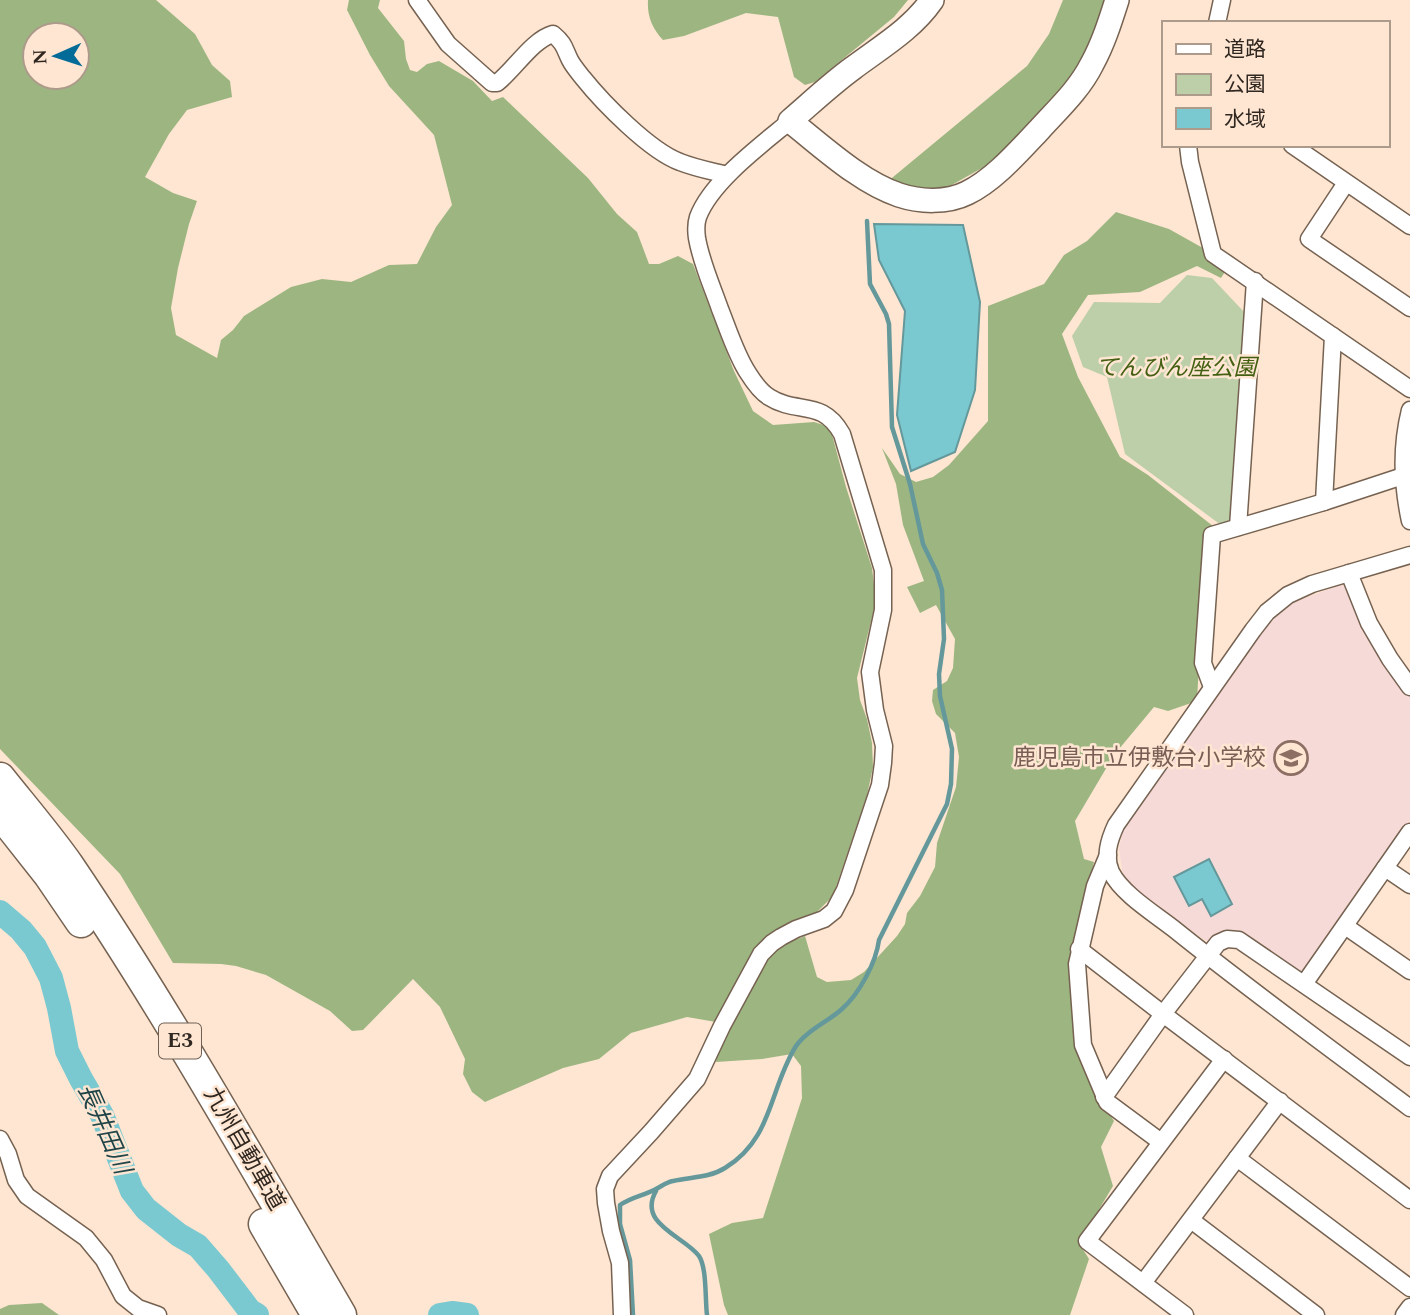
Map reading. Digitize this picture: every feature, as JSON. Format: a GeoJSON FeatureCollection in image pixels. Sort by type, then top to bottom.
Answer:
{"type":"FeatureCollection","features":[{"type":"Feature","properties":{"kind":"highway","name":"九州自動車道"},"geometry":{"type":"LineString","coordinates":[[0,778],[67,864],[121,947],[192,1061],[341,1315]]}},
{"type":"Feature","properties":{"kind":"highway","name":"九州自動車道"},"geometry":{"type":"LineString","coordinates":[[0,813],[49,875],[104,956],[176,1072],[317,1315]]}},
{"type":"Feature","properties":{"kind":"street"},"geometry":{"type":"LineString","coordinates":[[417,0],[448,44],[492,83],[497,83],[504,77],[539,41],[553,34],[562,41],[570,60],[583,78],[640,136],[679,162],[727,175]]}},
{"type":"Feature","properties":{"kind":"street"},"geometry":{"type":"LineString","coordinates":[[622,1315],[620,1263],[606,1203],[605,1189],[610,1176],[697,1079],[761,954],[781,937],[824,919],[834,911],[845,890],[866,828],[880,785],[883,763],[884,746],[875,710],[870,672],[883,610],[883,570],[842,434],[835,422],[824,413],[768,397],[747,372],[728,331],[704,266],[696,223],[705,203],[727,175],[831,85],[906,29],[922,15],[932,0]]}},
{"type":"Feature","properties":{"kind":"street"},"geometry":{"type":"LineString","coordinates":[[790,121],[877,186],[900,195],[933,200],[967,193],[988,179],[1017,153],[1074,92],[1093,64],[1108,30],[1117,0]]}},
{"type":"Feature","properties":{"kind":"street"},"geometry":{"type":"LineString","coordinates":[[1217,21],[1222,0]]}},
{"type":"Feature","properties":{"kind":"street"},"geometry":{"type":"LineString","coordinates":[[1188,147],[1213,254],[1410,388]]}},
{"type":"Feature","properties":{"kind":"street"},"geometry":{"type":"LineString","coordinates":[[1295,147],[1410,226]]}},
{"type":"Feature","properties":{"kind":"street"},"geometry":{"type":"LineString","coordinates":[[1346,183],[1309,239],[1410,308]]}},
{"type":"Feature","properties":{"kind":"street"},"geometry":{"type":"LineString","coordinates":[[1238,527],[1255,281]]}},
{"type":"Feature","properties":{"kind":"street"},"geometry":{"type":"LineString","coordinates":[[1324,502],[1333,336]]}},
{"type":"Feature","properties":{"kind":"street"},"geometry":{"type":"LineString","coordinates":[[1410,410],[1405,429],[1403,476],[1410,521]]}},
{"type":"Feature","properties":{"kind":"street"},"geometry":{"type":"LineString","coordinates":[[1212,687],[1203,663],[1212,535],[1403,476]]}},
{"type":"Feature","properties":{"kind":"street"},"geometry":{"type":"LineString","coordinates":[[1410,555],[1312,584],[1287,595],[1267,612],[1116,825],[1108,842],[1110,870],[1121,887],[1410,1108]]}},
{"type":"Feature","properties":{"kind":"street"},"geometry":{"type":"LineString","coordinates":[[1349,573],[1369,623],[1410,687]]}},
{"type":"Feature","properties":{"kind":"street"},"geometry":{"type":"LineString","coordinates":[[1304,984],[1410,832]]}},
{"type":"Feature","properties":{"kind":"street"},"geometry":{"type":"LineString","coordinates":[[1108,855],[1095,886],[1077,964],[1083,1045],[1107,1102],[1161,1142]]}},
{"type":"Feature","properties":{"kind":"street"},"geometry":{"type":"LineString","coordinates":[[1385,868],[1410,885]]}},
{"type":"Feature","properties":{"kind":"street"},"geometry":{"type":"LineString","coordinates":[[1345,926],[1410,971]]}},
{"type":"Feature","properties":{"kind":"street"},"geometry":{"type":"LineString","coordinates":[[1104,1097],[1218,943],[1227,939],[1238,940],[1410,1057]]}},
{"type":"Feature","properties":{"kind":"street"},"geometry":{"type":"LineString","coordinates":[[1079,949],[1410,1200]]}},
{"type":"Feature","properties":{"kind":"street"},"geometry":{"type":"LineString","coordinates":[[1185,1315],[1087,1241],[1224,1059]]}},
{"type":"Feature","properties":{"kind":"street"},"geometry":{"type":"LineString","coordinates":[[1143,1283],[1280,1101]]}},
{"type":"Feature","properties":{"kind":"street"},"geometry":{"type":"LineString","coordinates":[[0,1139],[16,1180],[27,1196],[86,1238],[104,1260],[122,1296],[138,1308],[158,1315]]}},
{"type":"Feature","properties":{"kind":"street"},"geometry":{"type":"LineString","coordinates":[[1237,1158],[1410,1288]]}},
{"type":"Feature","properties":{"kind":"street"},"geometry":{"type":"LineString","coordinates":[[1191,1220],[1316,1315]]}},
{"type":"Feature","properties":{"kind":"street"},"geometry":{"type":"LineString","coordinates":[[1404,1315],[1410,1307]]}},
{"type":"Feature","properties":{"kind":"shaded area","name":"鹿児島市立伊敷台小学校"},"geometry":{"type":"Polygon","coordinates":[[[1340,585],[1347,586],[1397,681],[1410,696],[1410,820],[1305,972],[1297,972],[1243,935],[1212,942],[1204,940],[1131,885],[1123,875],[1119,849],[1128,821],[1256,639],[1278,613],[1295,602],[1340,585]]]}},
{"type":"Feature","properties":{"kind":"green space"},"geometry":{"type":"Polygon","coordinates":[[[0,0],[156,0],[195,34],[212,65],[230,81],[232,97],[187,110],[169,134],[145,177],[173,193],[197,201],[178,268],[171,308],[176,335],[217,358],[221,340],[244,316],[291,287],[322,279],[351,282],[389,265],[417,264],[436,227],[452,205],[434,135],[389,86],[347,10],[349,0],[380,0],[378,8],[404,41],[410,70],[417,72],[427,64],[439,61],[473,81],[492,101],[503,97],[588,178],[617,214],[637,232],[649,264],[659,264],[678,256],[693,264],[734,371],[753,411],[773,425],[814,422],[830,427],[872,568],[876,601],[857,678],[872,743],[873,767],[867,795],[833,896],[817,912],[784,925],[771,934],[757,949],[716,1022],[687,1017],[631,1033],[599,1059],[563,1068],[485,1102],[472,1092],[463,1074],[465,1059],[440,1007],[413,979],[363,1030],[352,1031],[330,1011],[266,975],[221,964],[173,963],[120,874],[0,749],[0,0]]]}},
{"type":"Feature","properties":{"kind":"green space"},"geometry":{"type":"Polygon","coordinates":[[[648,0],[908,0],[894,17],[815,82],[805,85],[794,77],[778,17],[746,13],[684,36],[663,40],[651,22],[648,0]]]}},
{"type":"Feature","properties":{"kind":"green space"},"geometry":{"type":"Polygon","coordinates":[[[1063,0],[1113,0],[1101,47],[1014,150],[934,195],[881,187],[1027,66],[1049,34],[1063,0]]]}},
{"type":"Feature","properties":{"kind":"green space"},"geometry":{"type":"Polygon","coordinates":[[[1116,212],[1169,229],[1210,252],[1226,270],[1221,278],[1197,266],[1140,292],[1088,295],[1062,334],[1078,377],[1120,457],[1148,475],[1218,530],[1204,571],[1197,701],[1168,711],[1154,707],[1114,755],[1075,821],[1084,859],[1094,862],[1079,926],[1076,984],[1096,1093],[1114,1121],[1101,1147],[1113,1186],[1079,1243],[1089,1259],[1070,1315],[728,1315],[709,1234],[732,1223],[763,1218],[802,1098],[801,1066],[792,1054],[716,1062],[717,1054],[760,969],[783,946],[805,936],[817,977],[827,982],[851,980],[864,972],[897,936],[905,924],[907,913],[920,896],[935,867],[937,843],[956,787],[959,757],[955,733],[936,714],[932,701],[933,690],[947,681],[953,668],[955,639],[936,605],[920,613],[907,587],[924,581],[903,525],[896,484],[882,448],[900,474],[916,482],[933,477],[949,465],[988,421],[988,306],[1044,284],[1064,255],[1087,241],[1116,212]]]}},
{"type":"Feature","properties":{"kind":"green space","name":"てんびん座公園"},"geometry":{"type":"Polygon","coordinates":[[[1187,275],[1212,278],[1246,314],[1233,518],[1221,525],[1125,454],[1107,377],[1083,367],[1072,336],[1094,302],[1160,303],[1187,275]]]}},
{"type":"Feature","properties":{"kind":"green space"},"geometry":{"type":"Polygon","coordinates":[[[42,1303],[59,1315],[0,1315],[0,1309],[9,1305],[42,1303]]]}},
{"type":"Feature","properties":{"kind":"water"},"geometry":{"type":"Polygon","coordinates":[[[874,224],[963,225],[980,302],[975,390],[955,452],[911,471],[897,415],[905,311],[879,260],[874,224]]]}},
{"type":"Feature","properties":{"kind":"water"},"geometry":{"type":"Polygon","coordinates":[[[1209,859],[1232,904],[1211,916],[1202,899],[1189,906],[1174,877],[1209,859]]]}},
{"type":"Feature","properties":{"kind":"waterway"},"geometry":{"type":"LineString","coordinates":[[633,1315],[630,1260],[620,1224],[620,1205],[670,1182],[719,1171],[741,1156],[753,1143],[796,1046],[842,1009],[866,978],[879,940],[947,804],[951,784],[952,749],[940,696],[939,674],[944,639],[942,590],[923,544],[910,484],[892,427],[889,324],[870,284],[867,221]]}},
{"type":"Feature","properties":{"kind":"waterway","name":"長井田川"},"geometry":{"type":"LineString","coordinates":[[0,912],[21,930],[35,947],[51,978],[67,1051],[102,1115],[132,1191],[146,1209],[198,1246],[250,1311],[257,1315]]}},
{"type":"Feature","properties":{"kind":"waterway"},"geometry":{"type":"LineString","coordinates":[[656,1191],[652,1202],[657,1221],[692,1249],[702,1261],[707,1315]]}},
{"type":"Feature","properties":{"kind":"waterway","name":"長井田川"},"geometry":{"type":"LineString","coordinates":[[440,1315],[467,1315]]}},
{"type":"Feature","properties":{"kind":"place","name":"鹿児島市立伊敷台小学校"},"geometry":{"type":"Point","coordinates":[1291,758]}}]}
